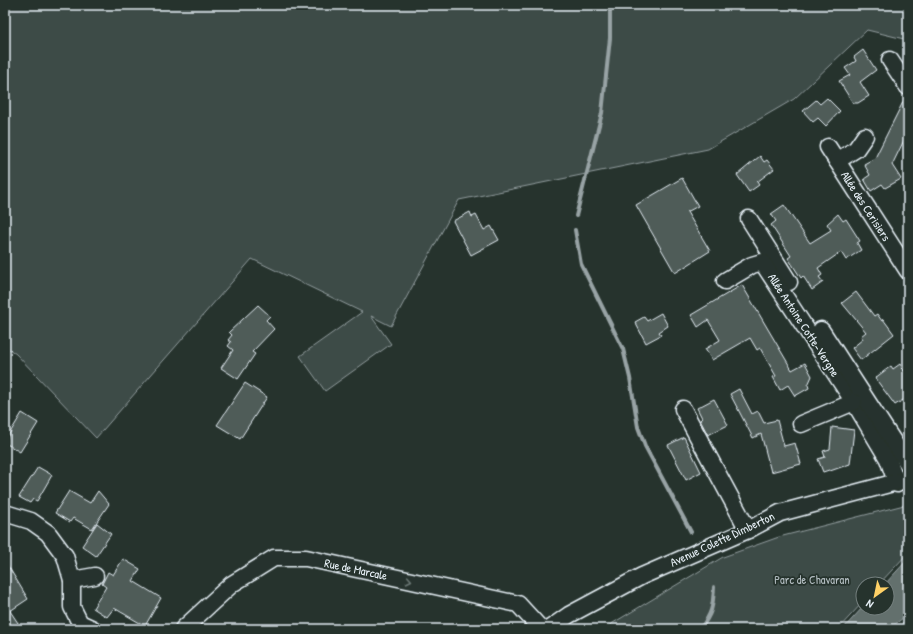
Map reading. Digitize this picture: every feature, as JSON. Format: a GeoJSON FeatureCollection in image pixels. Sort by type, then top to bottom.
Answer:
{"type":"FeatureCollection","features":[{"type":"Feature","properties":{"kind":"street"},"geometry":{"type":"LineString","coordinates":[[890,60],[908,87]]}},
{"type":"Feature","properties":{"kind":"street","name":"Allée des Cerisiers"},"geometry":{"type":"LineString","coordinates":[[837,161],[856,149],[865,136]]}},
{"type":"Feature","properties":{"kind":"street","name":"Allée des Cerisiers"},"geometry":{"type":"LineString","coordinates":[[828,147],[908,271]]}},
{"type":"Feature","properties":{"kind":"street"},"geometry":{"type":"LineString","coordinates":[[749,219],[908,464]]}},
{"type":"Feature","properties":{"kind":"street","name":"Allée Antoine Cotte-Vergne"},"geometry":{"type":"LineString","coordinates":[[725,281],[752,265],[762,262],[854,402],[902,482]]}},
{"type":"Feature","properties":{"kind":"street"},"geometry":{"type":"LineString","coordinates":[[801,424],[854,402]]}},
{"type":"Feature","properties":{"kind":"street"},"geometry":{"type":"LineString","coordinates":[[683,409],[748,530]]}},
{"type":"Feature","properties":{"kind":"street","name":"Avenue Colette Dimberton"},"geometry":{"type":"LineString","coordinates":[[549,629],[569,615],[642,576],[748,530],[780,513],[902,482]]}},
{"type":"Feature","properties":{"kind":"street"},"geometry":{"type":"LineString","coordinates":[[5,513],[31,521],[48,533],[65,556],[72,580],[72,607],[80,623],[93,629]]}},
{"type":"Feature","properties":{"kind":"street","name":"Rue de Marcale"},"geometry":{"type":"LineString","coordinates":[[191,626],[232,584],[274,558],[306,558],[518,604],[541,629]]}},
{"type":"Feature","properties":{"kind":"street"},"geometry":{"type":"LineString","coordinates":[[72,580],[95,576]]}},
{"type":"Feature","properties":{"kind":"green space"},"geometry":{"type":"Polygon","coordinates":[[[5,5],[908,5],[908,40],[867,30],[794,99],[708,149],[459,200],[391,326],[371,316],[391,344],[325,391],[300,356],[362,312],[252,259],[96,438],[16,354],[5,346],[5,5]]]}},
{"type":"Feature","properties":{"kind":"green space","name":"Parc de Chavaran"},"geometry":{"type":"Polygon","coordinates":[[[908,504],[908,553],[886,576],[855,576],[855,611],[838,629],[603,629],[723,557],[779,537],[908,504]]]}},
{"type":"Feature","properties":{"kind":"shaded area"},"geometry":{"type":"Polygon","coordinates":[[[908,559],[908,614],[889,629],[843,629],[855,616],[895,616],[895,576],[892,576],[908,559]]]}},
{"type":"Feature","properties":{"kind":"building"},"geometry":{"type":"Polygon","coordinates":[[[863,50],[876,70],[860,82],[869,96],[858,103],[853,103],[839,81],[850,75],[845,68],[856,61],[854,57],[863,50]]]}},
{"type":"Feature","properties":{"kind":"building"},"geometry":{"type":"Polygon","coordinates":[[[906,96],[908,96],[908,132],[892,165],[901,179],[885,188],[882,184],[871,191],[864,179],[870,175],[864,164],[875,158],[906,96]]]}},
{"type":"Feature","properties":{"kind":"building"},"geometry":{"type":"Polygon","coordinates":[[[827,98],[840,111],[826,126],[818,118],[813,122],[803,111],[816,100],[820,104],[827,98]]]}},
{"type":"Feature","properties":{"kind":"building"},"geometry":{"type":"Polygon","coordinates":[[[760,156],[764,162],[767,160],[774,169],[757,182],[759,185],[749,192],[737,175],[760,156]]]}},
{"type":"Feature","properties":{"kind":"building"},"geometry":{"type":"Polygon","coordinates":[[[682,178],[698,206],[687,212],[710,251],[675,273],[636,205],[682,178]]]}},
{"type":"Feature","properties":{"kind":"building"},"geometry":{"type":"Polygon","coordinates":[[[784,205],[810,243],[831,230],[827,224],[838,214],[843,221],[846,219],[860,241],[857,243],[861,250],[846,260],[841,252],[818,268],[822,275],[819,277],[823,282],[812,290],[803,276],[801,278],[788,258],[791,256],[771,225],[776,221],[771,214],[784,205]]]}},
{"type":"Feature","properties":{"kind":"building"},"geometry":{"type":"Polygon","coordinates":[[[470,212],[472,217],[476,215],[484,230],[491,226],[499,240],[471,255],[453,221],[470,212]]]}},
{"type":"Feature","properties":{"kind":"building"},"geometry":{"type":"Polygon","coordinates":[[[742,285],[792,370],[805,363],[812,376],[808,385],[809,388],[795,396],[788,385],[780,390],[773,377],[776,376],[760,348],[757,350],[750,338],[712,360],[705,349],[720,340],[708,320],[698,327],[691,315],[742,285]]]}},
{"type":"Feature","properties":{"kind":"building"},"geometry":{"type":"Polygon","coordinates":[[[856,292],[874,316],[877,314],[882,321],[883,319],[894,334],[861,360],[852,348],[863,339],[861,336],[866,332],[842,303],[856,292]]]}},
{"type":"Feature","properties":{"kind":"building"},"geometry":{"type":"Polygon","coordinates":[[[258,305],[270,316],[266,320],[274,329],[252,352],[255,354],[238,379],[221,368],[233,350],[228,346],[231,342],[228,340],[232,335],[229,332],[258,305]]]}},
{"type":"Feature","properties":{"kind":"building"},"geometry":{"type":"Polygon","coordinates":[[[661,313],[668,326],[659,332],[661,335],[646,343],[635,322],[644,317],[647,321],[661,313]]]}},
{"type":"Feature","properties":{"kind":"building"},"geometry":{"type":"Polygon","coordinates":[[[900,364],[904,371],[908,368],[908,397],[895,405],[875,378],[891,366],[893,369],[900,364]]]}},
{"type":"Feature","properties":{"kind":"building"},"geometry":{"type":"Polygon","coordinates":[[[245,383],[267,397],[240,439],[217,425],[245,383]]]}},
{"type":"Feature","properties":{"kind":"building"},"geometry":{"type":"Polygon","coordinates":[[[739,389],[752,414],[758,411],[764,423],[777,420],[784,446],[795,443],[801,464],[771,472],[761,434],[753,438],[730,394],[739,389]]]}},
{"type":"Feature","properties":{"kind":"building"},"geometry":{"type":"Polygon","coordinates":[[[714,399],[728,425],[708,435],[700,420],[702,418],[697,408],[714,399]]]}},
{"type":"Feature","properties":{"kind":"building"},"geometry":{"type":"Polygon","coordinates":[[[22,413],[38,423],[20,452],[5,443],[5,441],[22,413]]]}},
{"type":"Feature","properties":{"kind":"building"},"geometry":{"type":"Polygon","coordinates":[[[832,427],[854,430],[850,464],[823,472],[818,459],[825,457],[823,451],[830,449],[832,427]]]}},
{"type":"Feature","properties":{"kind":"building"},"geometry":{"type":"Polygon","coordinates":[[[684,437],[701,472],[686,480],[668,445],[684,437]]]}},
{"type":"Feature","properties":{"kind":"building"},"geometry":{"type":"Polygon","coordinates":[[[38,467],[52,475],[37,501],[33,499],[30,503],[19,497],[38,467]]]}},
{"type":"Feature","properties":{"kind":"building"},"geometry":{"type":"Polygon","coordinates":[[[69,491],[90,503],[98,491],[109,504],[92,529],[73,518],[70,522],[55,513],[69,491]]]}},
{"type":"Feature","properties":{"kind":"building"},"geometry":{"type":"Polygon","coordinates":[[[97,523],[111,534],[96,556],[82,546],[97,523]]]}},
{"type":"Feature","properties":{"kind":"building"},"geometry":{"type":"Polygon","coordinates":[[[123,559],[140,569],[133,581],[161,598],[145,626],[114,608],[107,617],[93,608],[106,587],[102,584],[108,572],[113,575],[123,559]]]}},
{"type":"Feature","properties":{"kind":"building"},"geometry":{"type":"Polygon","coordinates":[[[5,561],[28,599],[10,611],[22,629],[5,629],[5,561]]]}},
{"type":"Feature","properties":{"kind":"waterway"},"geometry":{"type":"LineString","coordinates":[[576,216],[602,113],[610,38],[610,5]]}},
{"type":"Feature","properties":{"kind":"waterway"},"geometry":{"type":"LineString","coordinates":[[575,230],[581,264],[623,349],[630,378],[638,427],[645,446],[691,532]]}},
{"type":"Feature","properties":{"kind":"waterway"},"geometry":{"type":"LineString","coordinates":[[700,629],[711,610],[714,587]]}}]}
